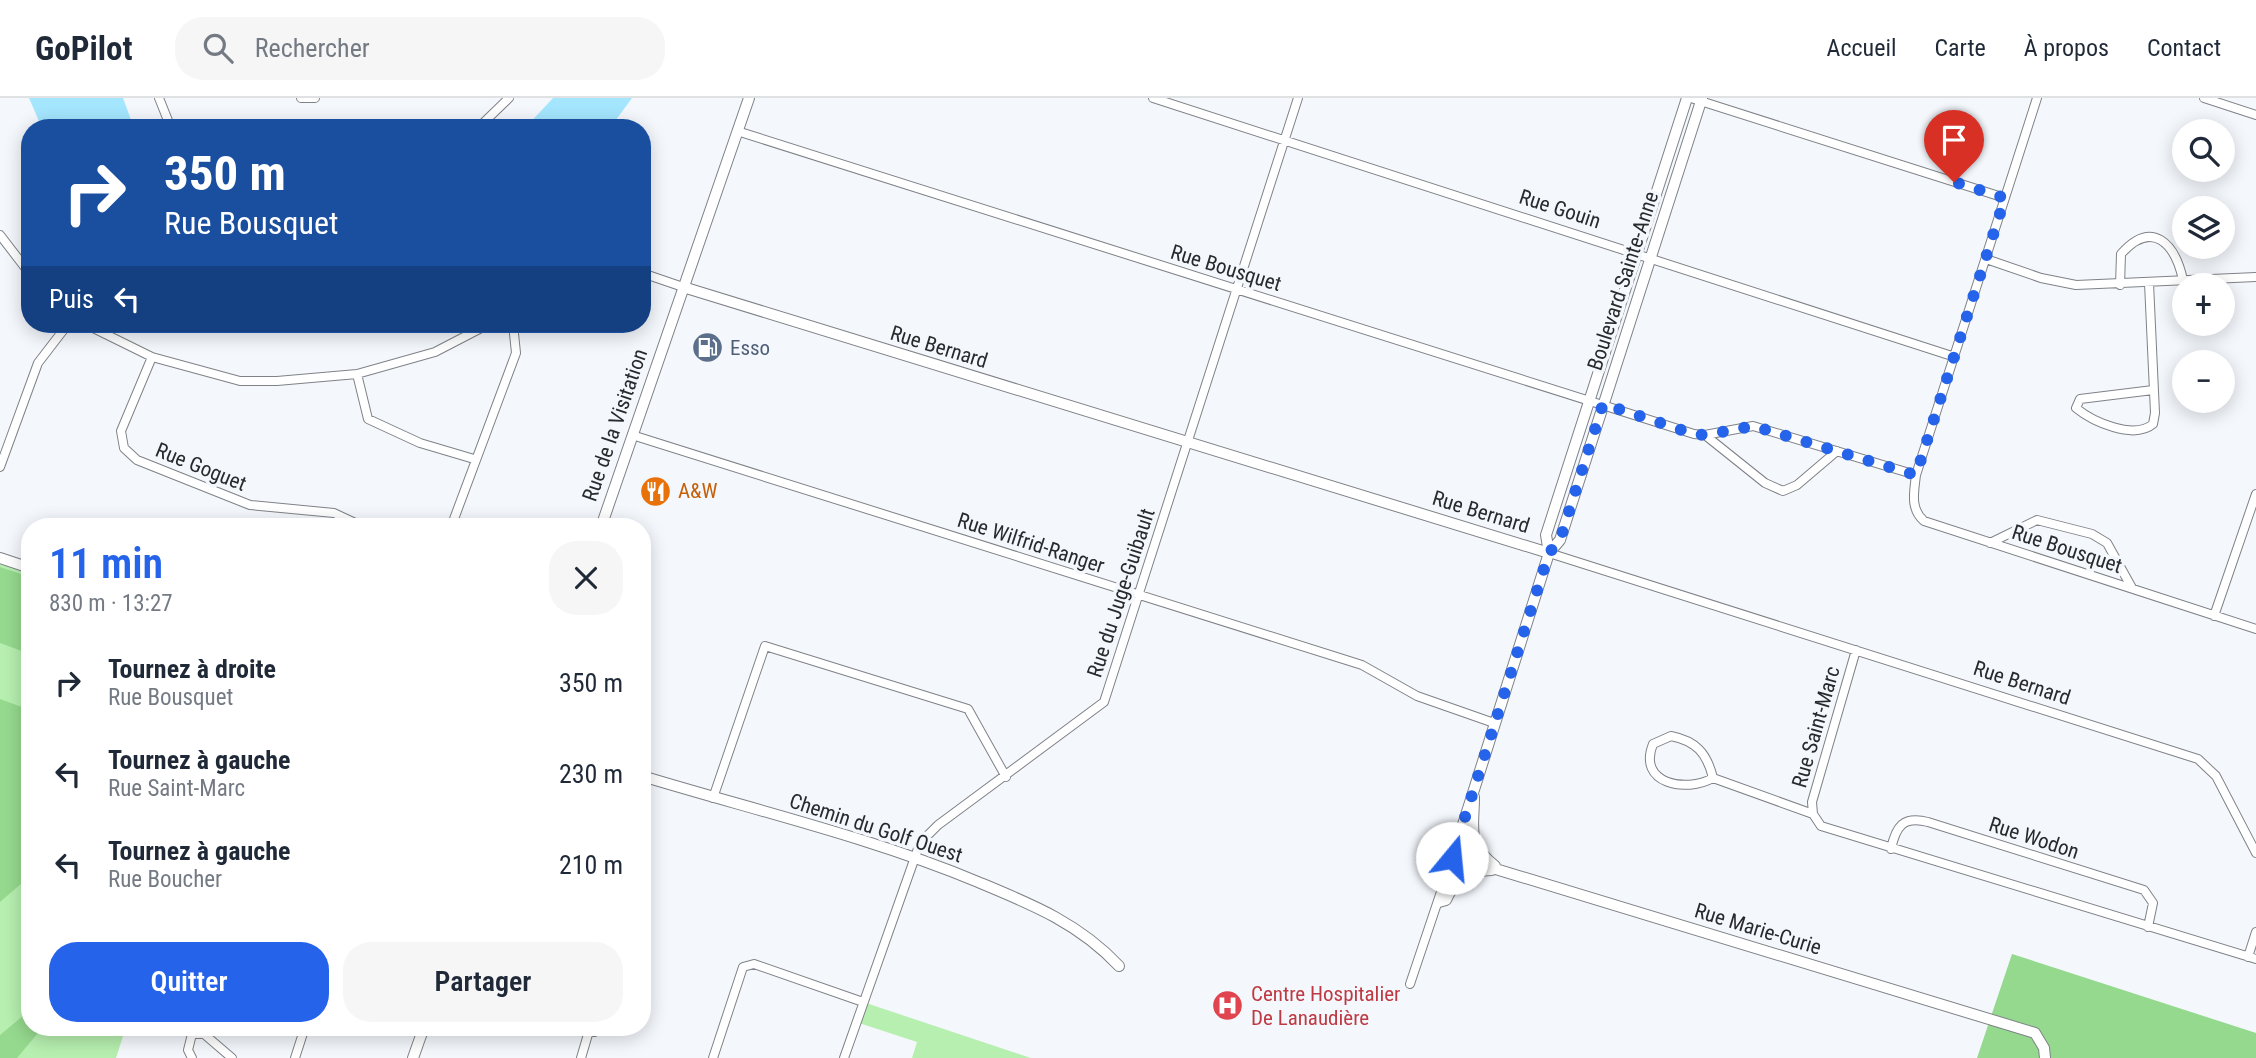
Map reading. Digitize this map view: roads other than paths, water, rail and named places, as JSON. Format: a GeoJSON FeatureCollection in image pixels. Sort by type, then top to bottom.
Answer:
{"type":"FeatureCollection","features":[{"type":"Feature","properties":{"kind":"street"},"geometry":{"type":"LineString","coordinates":[[159,98],[167,119]]}},
{"type":"Feature","properties":{"kind":"street"},"geometry":{"type":"LineString","coordinates":[[301,98],[315,98]]}},
{"type":"Feature","properties":{"kind":"street"},"geometry":{"type":"LineString","coordinates":[[487,119],[509,98]]}},
{"type":"Feature","properties":{"kind":"street","name":"Rue de la Visitation"},"geometry":{"type":"LineString","coordinates":[[604,518],[749,98]]}},
{"type":"Feature","properties":{"kind":"street","name":"Rue Gouin"},"geometry":{"type":"LineString","coordinates":[[1153,98],[1284,142],[1637,252],[1955,357]]}},
{"type":"Feature","properties":{"kind":"street","name":"Rue du Juge-Guibault"},"geometry":{"type":"LineString","coordinates":[[844,1058],[914,855],[938,825],[1104,702],[1298,98]]}},
{"type":"Feature","properties":{"kind":"street"},"geometry":{"type":"LineString","coordinates":[[1916,475],[2038,98]]}},
{"type":"Feature","properties":{"kind":"street"},"geometry":{"type":"LineString","coordinates":[[2204,98],[2256,115]]}},
{"type":"Feature","properties":{"kind":"street"},"geometry":{"type":"LineString","coordinates":[[1695,99],[2005,198]]}},
{"type":"Feature","properties":{"kind":"street","name":"Boulevard Sainte-Anne"},"geometry":{"type":"LineString","coordinates":[[1549,553],[1546,535],[1637,252],[1695,99]]}},
{"type":"Feature","properties":{"kind":"street","name":"Boulevard Sainte-Anne"},"geometry":{"type":"LineString","coordinates":[[1410,984],[1439,902],[1549,553],[1560,540],[1652,257],[1695,99]]}},
{"type":"Feature","properties":{"kind":"street","name":"Rue Bousquet"},"geometry":{"type":"LineString","coordinates":[[737,131],[1235,290],[1705,435],[1765,483],[1783,491],[1797,485],[1837,450]]}},
{"type":"Feature","properties":{"kind":"street"},"geometry":{"type":"LineString","coordinates":[[0,235],[21,262]]}},
{"type":"Feature","properties":{"kind":"street"},"geometry":{"type":"LineString","coordinates":[[2120,285],[2120,254],[2135,239],[2161,238],[2169,245],[2179,262],[2181,273]]}},
{"type":"Feature","properties":{"kind":"street"},"geometry":{"type":"LineString","coordinates":[[1986,259],[2064,283],[2120,285],[2172,281]]}},
{"type":"Feature","properties":{"kind":"street"},"geometry":{"type":"LineString","coordinates":[[651,276],[684,288]]}},
{"type":"Feature","properties":{"kind":"street"},"geometry":{"type":"LineString","coordinates":[[2235,278],[2256,277]]}},
{"type":"Feature","properties":{"kind":"street"},"geometry":{"type":"LineString","coordinates":[[2149,283],[2153,390],[2153,424],[2141,431],[2085,416],[2076,408],[2080,399],[2091,396],[2153,390]]}},
{"type":"Feature","properties":{"kind":"street","name":"Rue Bernard"},"geometry":{"type":"LineString","coordinates":[[684,288],[1549,553],[2198,759],[2216,776],[2256,853]]}},
{"type":"Feature","properties":{"kind":"street"},"geometry":{"type":"LineString","coordinates":[[0,467],[4,438],[38,363],[61,333]]}},
{"type":"Feature","properties":{"kind":"street"},"geometry":{"type":"LineString","coordinates":[[103,333],[152,357],[240,381],[357,374],[435,352],[472,333]]}},
{"type":"Feature","properties":{"kind":"street"},"geometry":{"type":"LineString","coordinates":[[454,518],[516,353],[514,333]]}},
{"type":"Feature","properties":{"kind":"street","name":"Rue Goguet"},"geometry":{"type":"LineString","coordinates":[[152,357],[121,431],[124,448],[137,460],[250,505],[334,513],[345,518]]}},
{"type":"Feature","properties":{"kind":"street"},"geometry":{"type":"LineString","coordinates":[[357,374],[368,419],[421,443],[474,459]]}},
{"type":"Feature","properties":{"kind":"street","name":"Rue Bousquet"},"geometry":{"type":"LineString","coordinates":[[1705,435],[1753,426],[1916,475],[1913,503],[1917,515],[1924,521],[2256,629]]}},
{"type":"Feature","properties":{"kind":"street","name":"Rue Wilfrid-Ranger"},"geometry":{"type":"LineString","coordinates":[[632,435],[1362,666],[1417,696],[1494,723]]}},
{"type":"Feature","properties":{"kind":"street"},"geometry":{"type":"LineString","coordinates":[[2214,616],[2256,494]]}},
{"type":"Feature","properties":{"kind":"street","name":"Rue Bousquet"},"geometry":{"type":"LineString","coordinates":[[1990,543],[2026,523],[2043,520],[2092,534],[2110,546],[2132,588]]}},
{"type":"Feature","properties":{"kind":"street"},"geometry":{"type":"LineString","coordinates":[[0,558],[21,565]]}},
{"type":"Feature","properties":{"kind":"street"},"geometry":{"type":"LineString","coordinates":[[713,798],[765,646],[968,709],[1006,777]]}},
{"type":"Feature","properties":{"kind":"street","name":"Rue Saint-Marc"},"geometry":{"type":"LineString","coordinates":[[1813,814],[1812,802],[1856,650]]}},
{"type":"Feature","properties":{"kind":"street"},"geometry":{"type":"LineString","coordinates":[[1671,736],[1697,745],[1709,760],[1713,778],[1701,785],[1688,786],[1662,780],[1652,769],[1649,755],[1653,744],[1671,736]]}},
{"type":"Feature","properties":{"kind":"street"},"geometry":{"type":"LineString","coordinates":[[1713,778],[1813,814],[1821,825],[1891,849],[2252,958],[2256,932]]}},
{"type":"Feature","properties":{"kind":"street","name":"Chemin du Golf Ouest"},"geometry":{"type":"LineString","coordinates":[[651,779],[914,855],[1040,907],[1088,936],[1119,966]]}},
{"type":"Feature","properties":{"kind":"street"},"geometry":{"type":"LineString","coordinates":[[1474,787],[1471,825],[1474,842],[1485,858],[1514,874]]}},
{"type":"Feature","properties":{"kind":"street","name":"Rue Wodon"},"geometry":{"type":"LineString","coordinates":[[1891,849],[1896,828],[1903,822],[1928,822],[2144,890],[2153,903],[2148,927]]}},
{"type":"Feature","properties":{"kind":"street","name":"Rue Marie-Curie"},"geometry":{"type":"LineString","coordinates":[[1453,856],[2035,1034],[2045,1053]]}},
{"type":"Feature","properties":{"kind":"street"},"geometry":{"type":"LineString","coordinates":[[1439,902],[1446,900],[1451,888],[1470,875],[1483,870],[1500,870]]}},
{"type":"Feature","properties":{"kind":"street"},"geometry":{"type":"LineString","coordinates":[[713,1058],[743,967],[754,964],[863,1002]]}},
{"type":"Feature","properties":{"kind":"street"},"geometry":{"type":"LineString","coordinates":[[192,1036],[188,1050],[192,1058]]}},
{"type":"Feature","properties":{"kind":"street"},"geometry":{"type":"LineString","coordinates":[[206,1036],[232,1058]]}},
{"type":"Feature","properties":{"kind":"street"},"geometry":{"type":"LineString","coordinates":[[295,1058],[302,1036]]}},
{"type":"Feature","properties":{"kind":"street"},"geometry":{"type":"LineString","coordinates":[[413,1058],[421,1036]]}},
{"type":"Feature","properties":{"kind":"street"},"geometry":{"type":"LineString","coordinates":[[581,1058],[585,1036]]}},
{"type":"Feature","properties":{"kind":"street"},"geometry":{"type":"LineString","coordinates":[[2037,1058],[2045,1053]]}},
{"type":"Feature","properties":{"kind":"water"},"geometry":{"type":"Polygon","coordinates":[[[29,98],[123,98],[131,119],[38,119],[29,98]]]}},
{"type":"Feature","properties":{"kind":"water"},"geometry":{"type":"Polygon","coordinates":[[[553,98],[632,98],[617,119],[533,119],[553,98]]]}},
{"type":"Feature","properties":{"kind":"place","name":"Esso"},"geometry":{"type":"Point","coordinates":[707,348]}},
{"type":"Feature","properties":{"kind":"place","name":"A&W"},"geometry":{"type":"Point","coordinates":[655,491]}},
{"type":"Feature","properties":{"kind":"place","name":"Centre Hospitalier De Lanaudière"},"geometry":{"type":"Point","coordinates":[1228,1006]}}]}
